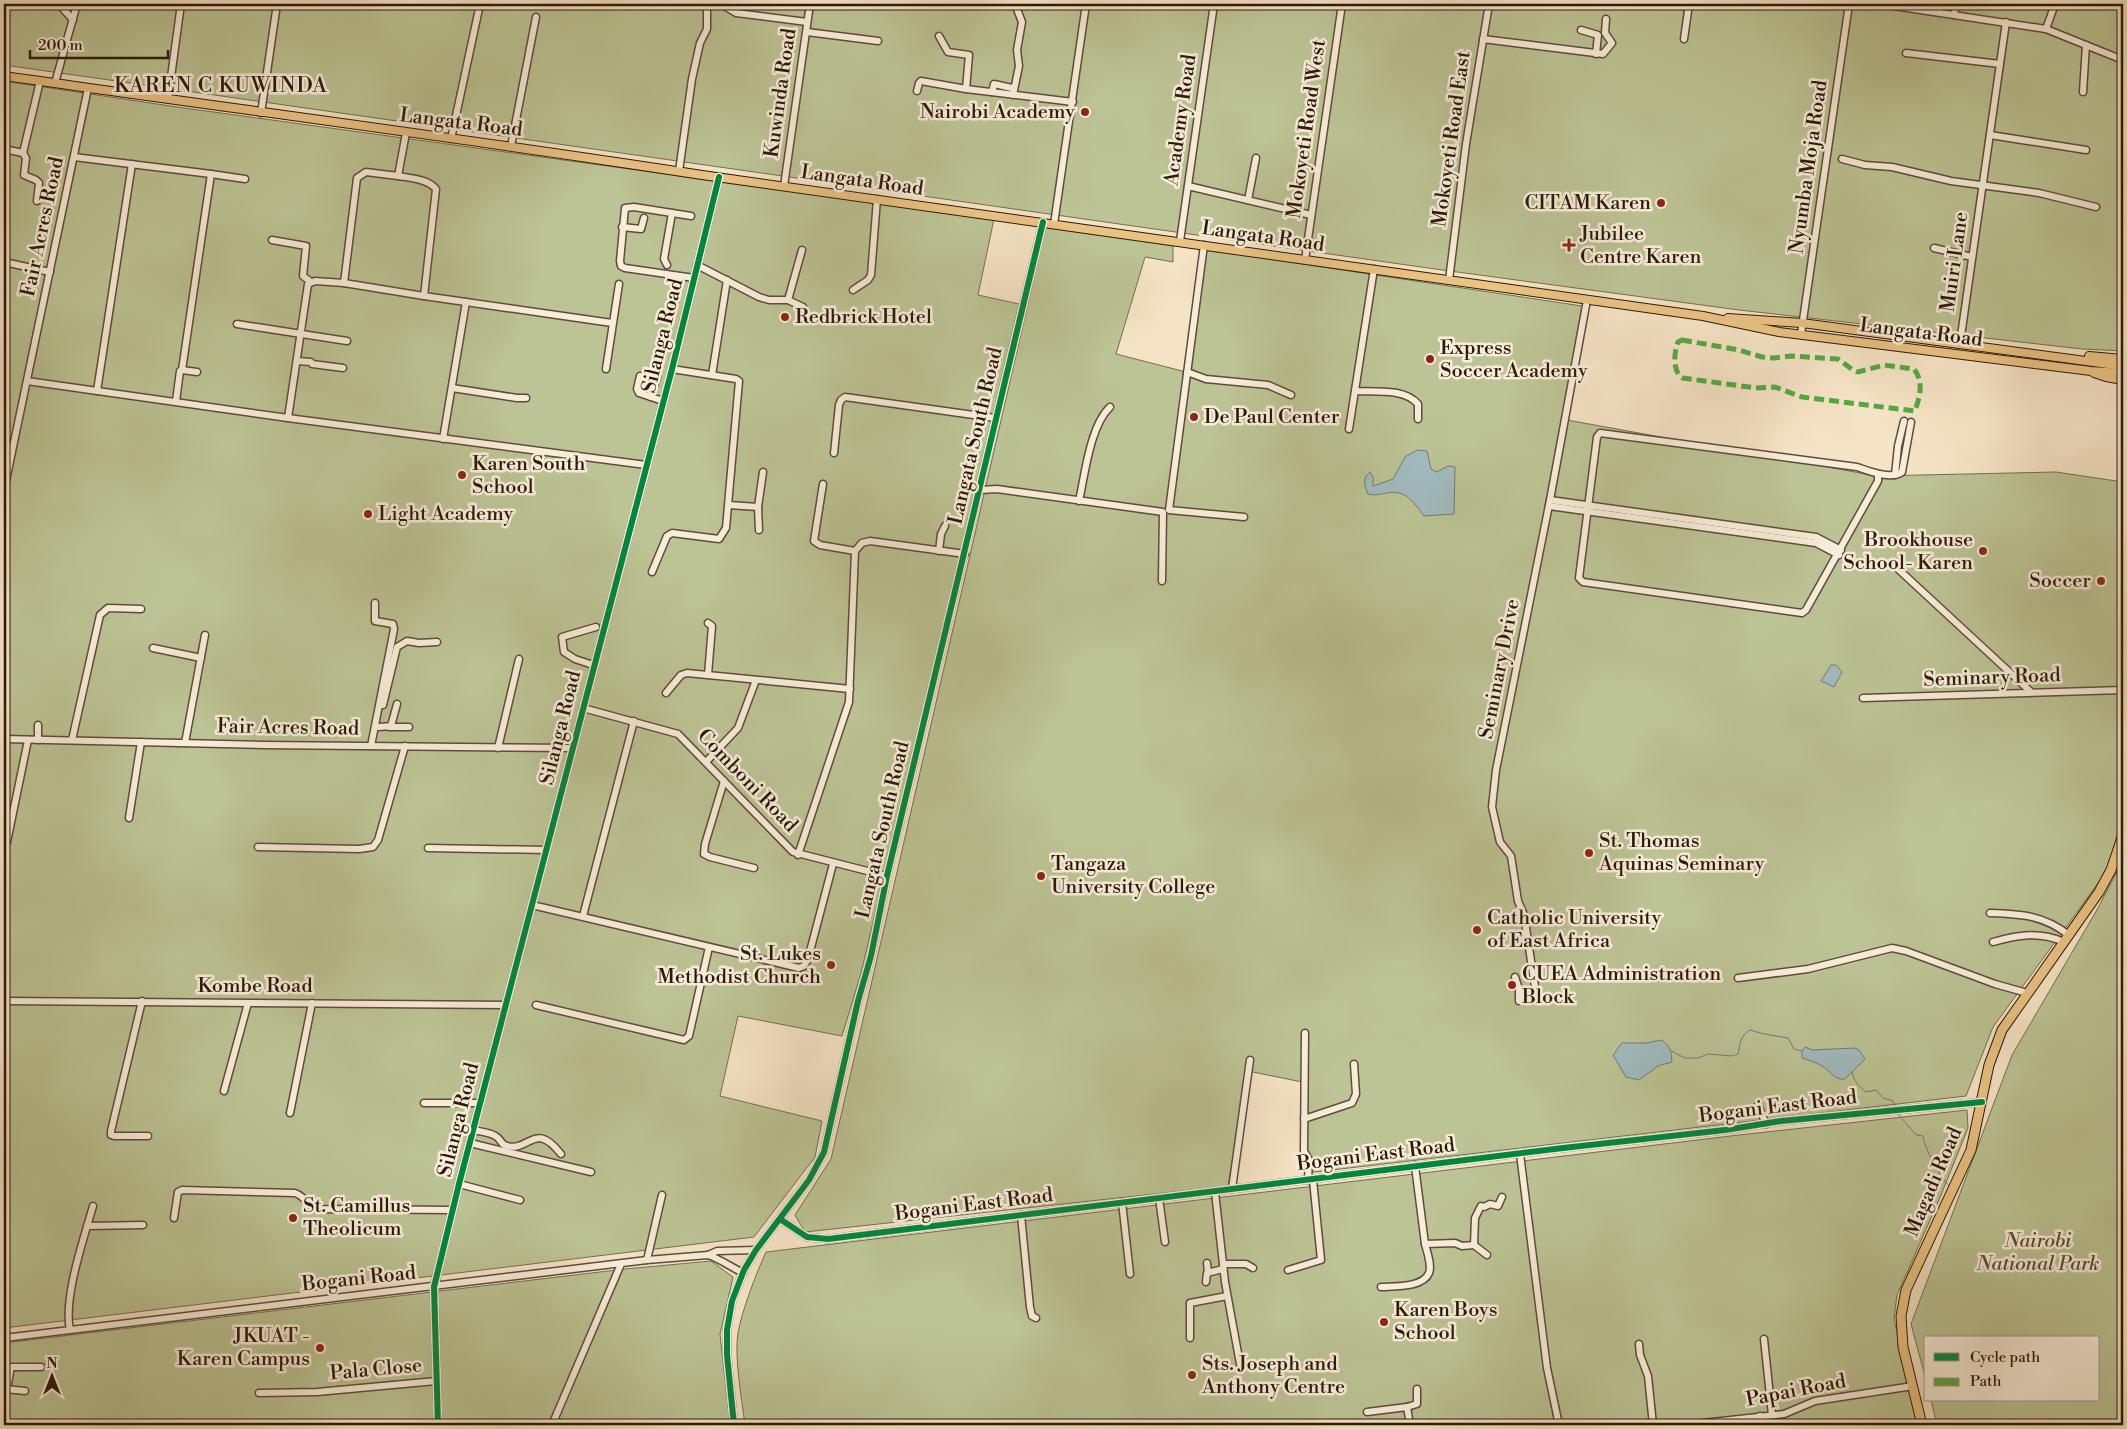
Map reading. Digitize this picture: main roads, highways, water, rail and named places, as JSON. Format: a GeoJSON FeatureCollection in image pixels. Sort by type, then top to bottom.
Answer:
{"type":"FeatureCollection","features":[{"type":"Feature","properties":{"kind":"highway","name":"Magadi Road"},"geometry":{"type":"LineString","coordinates":[[1922,1425],[1903,1347],[1901,1316],[1911,1278],[1971,1150],[1982,1102],[1985,1079],[2002,1030],[2105,883],[2123,835]]}},
{"type":"Feature","properties":{"kind":"main road","name":"Langata Road"},"geometry":{"type":"LineString","coordinates":[[4,76],[1180,241],[1716,318],[1801,334],[2091,371],[2123,373]]}},
{"type":"Feature","properties":{"kind":"main road","name":"Langata Road"},"geometry":{"type":"LineString","coordinates":[[1716,318],[1802,323],[2062,358],[2073,355],[2123,361]]}},
{"type":"Feature","properties":{"kind":"main road"},"geometry":{"type":"LineString","coordinates":[[2091,371],[2106,377],[2123,380]]}},
{"type":"Feature","properties":{"kind":"water"},"geometry":{"type":"Polygon","coordinates":[[[1417,450],[1427,451],[1431,469],[1437,472],[1448,466],[1455,467],[1454,514],[1424,516],[1409,498],[1399,493],[1368,494],[1364,482],[1370,472],[1373,477],[1373,486],[1393,479],[1405,457],[1417,450]]]}},
{"type":"Feature","properties":{"kind":"water"},"geometry":{"type":"Polygon","coordinates":[[[1831,665],[1836,665],[1842,672],[1834,687],[1821,681],[1831,665]]]}},
{"type":"Feature","properties":{"kind":"water"},"geometry":{"type":"Polygon","coordinates":[[[1661,1040],[1670,1049],[1672,1062],[1658,1066],[1639,1080],[1626,1077],[1613,1055],[1622,1043],[1647,1043],[1661,1040]]]}},
{"type":"Feature","properties":{"kind":"water"},"geometry":{"type":"Polygon","coordinates":[[[1805,1047],[1812,1050],[1855,1048],[1859,1050],[1865,1059],[1845,1079],[1841,1079],[1812,1061],[1802,1058],[1802,1051],[1805,1047]]]}},
{"type":"Feature","properties":{"kind":"waterway"},"geometry":{"type":"LineString","coordinates":[[1671,1051],[1685,1058],[1698,1058],[1708,1054],[1732,1056],[1738,1054],[1742,1038],[1750,1030],[1788,1038],[1794,1049],[1802,1051]]}},
{"type":"Feature","properties":{"kind":"waterway"},"geometry":{"type":"LineString","coordinates":[[1852,1072],[1855,1081],[1863,1090],[1866,1092],[1876,1090],[1883,1098],[1893,1101],[1895,1106]]}},
{"type":"Feature","properties":{"kind":"waterway"},"geometry":{"type":"LineString","coordinates":[[1898,1114],[1916,1135],[1923,1136],[1933,1162],[1949,1186]]}},
{"type":"Feature","properties":{"kind":"place","name":"Nairobi Academy"},"geometry":{"type":"Point","coordinates":[1085,112]}},
{"type":"Feature","properties":{"kind":"place","name":"CITAM Karen"},"geometry":{"type":"Point","coordinates":[1661,203]}},
{"type":"Feature","properties":{"kind":"place","name":"Jubilee Centre Karen"},"geometry":{"type":"Point","coordinates":[1569,245]}},
{"type":"Feature","properties":{"kind":"place","name":"Redbrick Hotel"},"geometry":{"type":"Point","coordinates":[785,317]}},
{"type":"Feature","properties":{"kind":"place","name":"Express Soccer Academy"},"geometry":{"type":"Point","coordinates":[1430,359]}},
{"type":"Feature","properties":{"kind":"place","name":"De Paul Center"},"geometry":{"type":"Point","coordinates":[1194,417]}},
{"type":"Feature","properties":{"kind":"place","name":"Karen South School"},"geometry":{"type":"Point","coordinates":[462,475]}},
{"type":"Feature","properties":{"kind":"place","name":"Light Academy"},"geometry":{"type":"Point","coordinates":[368,514]}},
{"type":"Feature","properties":{"kind":"place","name":"Brookhouse School- Karen"},"geometry":{"type":"Point","coordinates":[1983,551]}},
{"type":"Feature","properties":{"kind":"place","name":"Soccer"},"geometry":{"type":"Point","coordinates":[2101,581]}},
{"type":"Feature","properties":{"kind":"place","name":"St. Thomas Aquinas Seminary"},"geometry":{"type":"Point","coordinates":[1589,853]}},
{"type":"Feature","properties":{"kind":"place","name":"Tangaza University College"},"geometry":{"type":"Point","coordinates":[1041,876]}},
{"type":"Feature","properties":{"kind":"place","name":"Catholic University of East Africa"},"geometry":{"type":"Point","coordinates":[1477,930]}},
{"type":"Feature","properties":{"kind":"place","name":"St. Lukes Methodist Church"},"geometry":{"type":"Point","coordinates":[831,965]}},
{"type":"Feature","properties":{"kind":"place","name":"CUEA Administration Block"},"geometry":{"type":"Point","coordinates":[1512,985]}},
{"type":"Feature","properties":{"kind":"place","name":"St. Camillus Theolicum"},"geometry":{"type":"Point","coordinates":[293,1218]}},
{"type":"Feature","properties":{"kind":"place","name":"Karen Boys School"},"geometry":{"type":"Point","coordinates":[1384,1322]}},
{"type":"Feature","properties":{"kind":"place","name":"JKUAT - Karen Campus"},"geometry":{"type":"Point","coordinates":[320,1348]}},
{"type":"Feature","properties":{"kind":"place","name":"Sts. Joseph and Anthony Centre"},"geometry":{"type":"Point","coordinates":[1192,1375]}},
{"type":"Feature","properties":{"kind":"district","name":"KAREN C KUWINDA"},"geometry":{"type":"Point","coordinates":[221,86]}},
{"type":"Feature","properties":{"kind":"park label","name":"Nairobi National Park"},"geometry":{"type":"Point","coordinates":[2038,1252]}}]}
